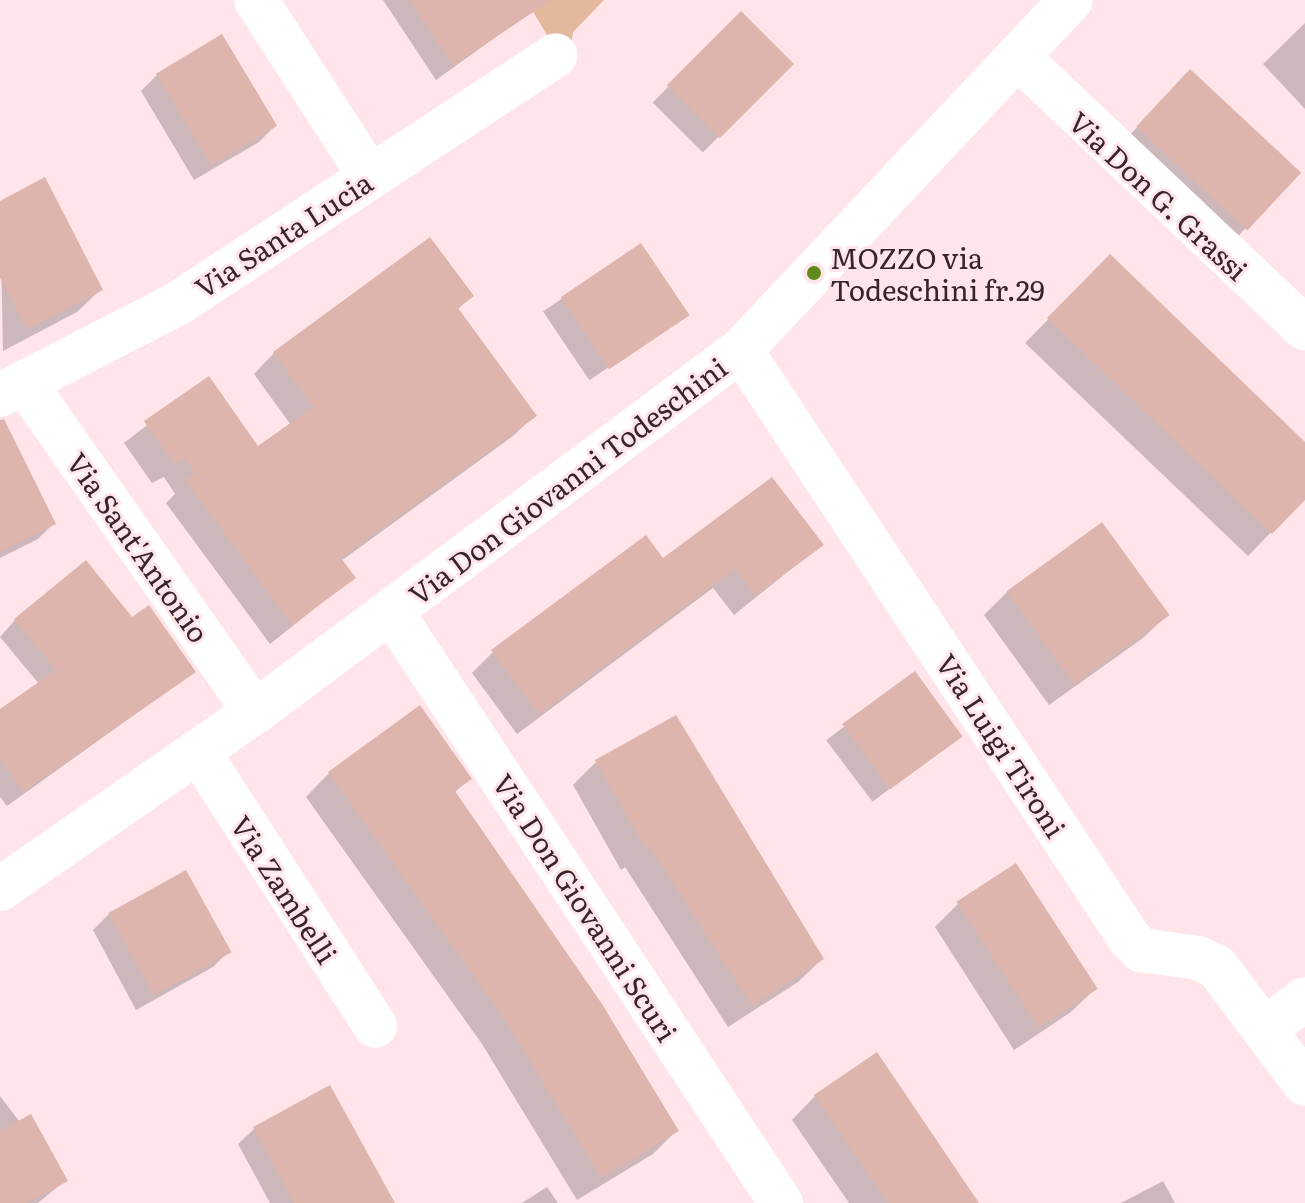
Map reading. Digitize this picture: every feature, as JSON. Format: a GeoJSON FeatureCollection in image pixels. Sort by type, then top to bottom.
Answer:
{"type":"FeatureCollection","features":[{"type":"Feature","properties":{"kind":"street"},"geometry":{"type":"LineString","coordinates":[[256,0],[370,177]]}},
{"type":"Feature","properties":{"kind":"street","name":"Via Don Giovanni Todeschini"},"geometry":{"type":"LineString","coordinates":[[0,889],[255,712],[741,350],[1071,0]]}},
{"type":"Feature","properties":{"kind":"street","name":"Via Santa Lucia"},"geometry":{"type":"LineString","coordinates":[[12,389],[177,304],[556,55]]}},
{"type":"Feature","properties":{"kind":"street","name":"Via Don G. Grassi"},"geometry":{"type":"LineString","coordinates":[[1018,57],[1305,328]]}},
{"type":"Feature","properties":{"kind":"street","name":"Via Luigi Tironi"},"geometry":{"type":"LineString","coordinates":[[741,350],[1130,939],[1141,950],[1198,958],[1217,967],[1305,1084]]}},
{"type":"Feature","properties":{"kind":"street","name":"Via Sant'Antonio"},"geometry":{"type":"LineString","coordinates":[[12,389],[255,712]]}},
{"type":"Feature","properties":{"kind":"street","name":"Via Don Giovanni Scuri"},"geometry":{"type":"LineString","coordinates":[[391,611],[781,1203]]}},
{"type":"Feature","properties":{"kind":"street","name":"Via Zambelli"},"geometry":{"type":"LineString","coordinates":[[198,751],[375,1026]]}},
{"type":"Feature","properties":{"kind":"street"},"geometry":{"type":"LineString","coordinates":[[1265,1029],[1305,999]]}},
{"type":"Feature","properties":{"kind":"shaded area"},"geometry":{"type":"Polygon","coordinates":[[[526,0],[604,0],[573,32],[568,70],[526,0]]]}},
{"type":"Feature","properties":{"kind":"building"},"geometry":{"type":"Polygon","coordinates":[[[409,0],[551,0],[453,66],[409,0]]]}},
{"type":"Feature","properties":{"kind":"building"},"geometry":{"type":"Polygon","coordinates":[[[741,11],[794,64],[720,138],[667,85],[741,11]]]}},
{"type":"Feature","properties":{"kind":"building"},"geometry":{"type":"Polygon","coordinates":[[[222,34],[277,126],[211,165],[156,74],[222,34]]]}},
{"type":"Feature","properties":{"kind":"building"},"geometry":{"type":"Polygon","coordinates":[[[1190,69],[1301,173],[1247,230],[1136,127],[1190,69]]]}},
{"type":"Feature","properties":{"kind":"building"},"geometry":{"type":"Polygon","coordinates":[[[45,177],[103,290],[27,329],[0,278],[0,201],[45,177]]]}},
{"type":"Feature","properties":{"kind":"building"},"geometry":{"type":"Polygon","coordinates":[[[430,237],[474,296],[458,308],[537,416],[341,558],[356,578],[292,625],[185,480],[195,473],[185,458],[174,464],[144,421],[209,376],[258,446],[313,407],[273,352],[430,237]]]}},
{"type":"Feature","properties":{"kind":"building"},"geometry":{"type":"Polygon","coordinates":[[[641,243],[690,315],[609,369],[561,297],[641,243]]]}},
{"type":"Feature","properties":{"kind":"building"},"geometry":{"type":"Polygon","coordinates":[[[1110,254],[1305,442],[1305,500],[1272,534],[1047,318],[1110,254]]]}},
{"type":"Feature","properties":{"kind":"building"},"geometry":{"type":"Polygon","coordinates":[[[4,419],[56,524],[0,552],[0,420],[4,419]]]}},
{"type":"Feature","properties":{"kind":"building"},"geometry":{"type":"Polygon","coordinates":[[[772,477],[824,545],[755,596],[735,569],[539,714],[491,650],[646,535],[663,558],[772,477]]]}},
{"type":"Feature","properties":{"kind":"building"},"geometry":{"type":"Polygon","coordinates":[[[1102,522],[1170,615],[1074,684],[1007,591],[1102,522]]]}},
{"type":"Feature","properties":{"kind":"building"},"geometry":{"type":"Polygon","coordinates":[[[86,560],[132,617],[149,605],[196,672],[23,792],[0,759],[0,709],[56,670],[14,619],[86,560]]]}},
{"type":"Feature","properties":{"kind":"building"},"geometry":{"type":"Polygon","coordinates":[[[915,671],[963,737],[890,789],[842,724],[915,671]]]}},
{"type":"Feature","properties":{"kind":"building"},"geometry":{"type":"Polygon","coordinates":[[[420,705],[472,779],[455,791],[602,1004],[679,1131],[601,1178],[505,1020],[328,772],[420,705]]]}},
{"type":"Feature","properties":{"kind":"building"},"geometry":{"type":"Polygon","coordinates":[[[676,715],[824,959],[752,1006],[649,846],[645,848],[595,760],[676,715]]]}},
{"type":"Feature","properties":{"kind":"building"},"geometry":{"type":"Polygon","coordinates":[[[1016,863],[1098,989],[1038,1027],[956,902],[1016,863]]]}},
{"type":"Feature","properties":{"kind":"building"},"geometry":{"type":"Polygon","coordinates":[[[186,870],[232,952],[154,995],[108,913],[186,870]]]}},
{"type":"Feature","properties":{"kind":"building"},"geometry":{"type":"Polygon","coordinates":[[[877,1052],[979,1203],[888,1203],[814,1095],[877,1052]]]}},
{"type":"Feature","properties":{"kind":"building"},"geometry":{"type":"Polygon","coordinates":[[[330,1085],[395,1203],[294,1203],[253,1127],[330,1085]]]}},
{"type":"Feature","properties":{"kind":"building"},"geometry":{"type":"Polygon","coordinates":[[[31,1114],[68,1181],[27,1203],[0,1203],[0,1131],[31,1114]]]}},
{"type":"Feature","properties":{"kind":"place","name":"MOZZO via Todeschini fr.29"},"geometry":{"type":"Point","coordinates":[814,273]}}]}
